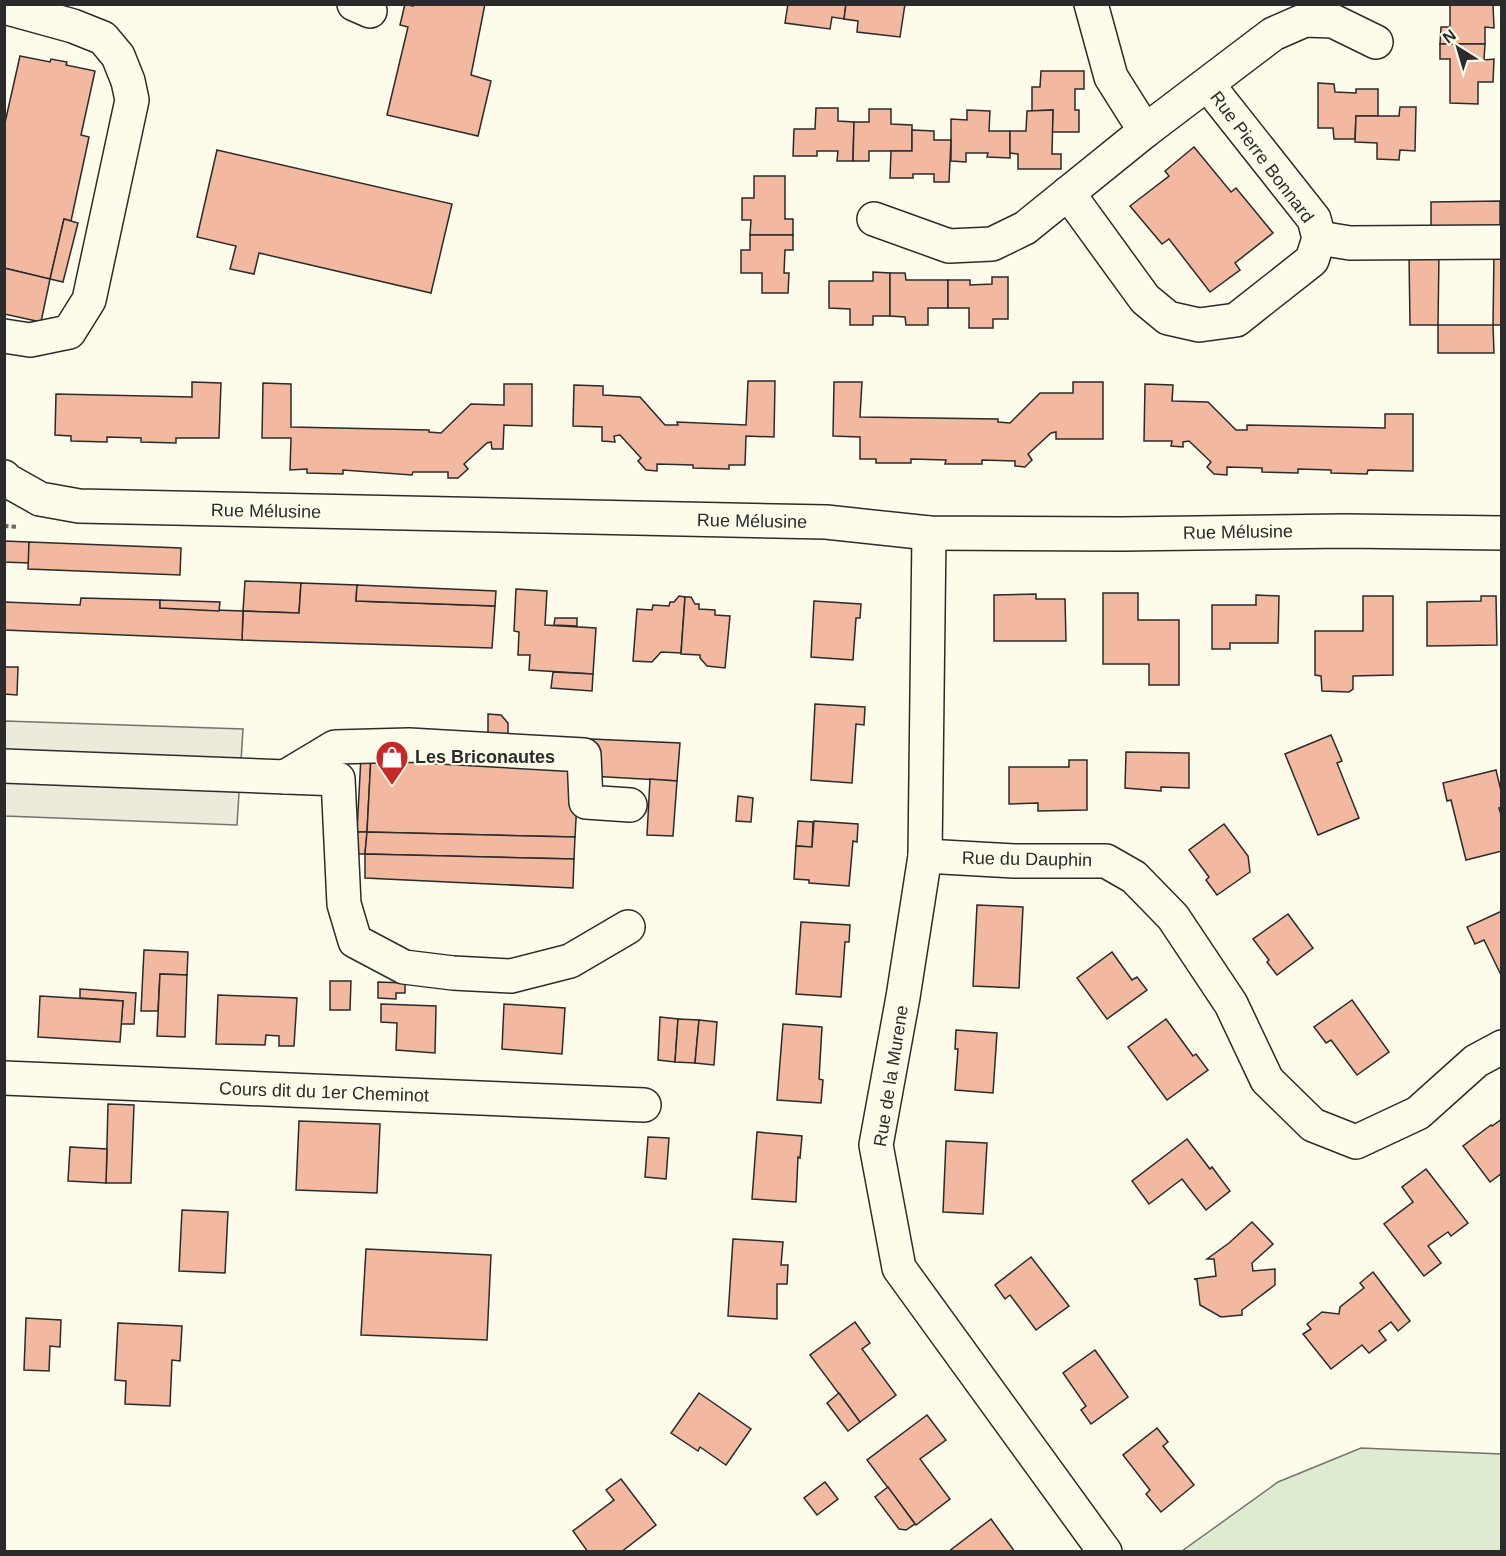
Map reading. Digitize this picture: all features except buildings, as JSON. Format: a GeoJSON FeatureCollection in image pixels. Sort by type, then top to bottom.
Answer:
{"type":"FeatureCollection","features":[{"type":"Feature","properties":{"kind":"street"},"geometry":{"type":"LineString","coordinates":[[1091,4],[1111,76],[1145,131]]}},
{"type":"Feature","properties":{"kind":"street"},"geometry":{"type":"LineString","coordinates":[[4,6],[73,26],[104,38],[118,56],[128,81],[132,100],[89,300],[69,332],[30,340],[4,336]]}},
{"type":"Feature","properties":{"kind":"street","name":"Rue Pierre Bonnard"},"geometry":{"type":"LineString","coordinates":[[874,219],[949,246],[992,244],[1025,228],[1145,131],[1273,34],[1305,20],[1333,21],[1376,42]]}},
{"type":"Feature","properties":{"kind":"street","name":"Rue Pierre Bonnard"},"geometry":{"type":"LineString","coordinates":[[1068,193],[1145,299],[1168,318],[1199,325],[1236,320],[1312,260],[1319,238],[1314,219],[1208,85]]}},
{"type":"Feature","properties":{"kind":"street"},"geometry":{"type":"LineString","coordinates":[[1319,238],[1350,243],[1502,242]]}},
{"type":"Feature","properties":{"kind":"street","name":"Rue Mélusine"},"geometry":{"type":"LineString","coordinates":[[6,480],[40,499],[80,506],[826,522],[929,532],[1502,533]]}},
{"type":"Feature","properties":{"kind":"street","name":"Rue de la Murene"},"geometry":{"type":"LineString","coordinates":[[929,532],[925,856],[903,997],[876,1145],[899,1268],[1106,1551]]}},
{"type":"Feature","properties":{"kind":"street"},"geometry":{"type":"LineString","coordinates":[[285,777],[334,747],[409,745],[584,755],[586,802],[630,805]]}},
{"type":"Feature","properties":{"kind":"street"},"geometry":{"type":"LineString","coordinates":[[4,766],[338,779],[344,904],[355,941],[404,966],[453,973],[511,976],[570,961],[628,927]]}},
{"type":"Feature","properties":{"kind":"street","name":"Rue du Dauphin"},"geometry":{"type":"LineString","coordinates":[[925,856],[1014,861],[1106,861],[1134,877],[1173,917],[1231,1004],[1267,1080],[1313,1125],[1356,1142],[1418,1113],[1476,1061],[1502,1047]]}},
{"type":"Feature","properties":{"kind":"street","name":"Cours dit du 1er Cheminot"},"geometry":{"type":"LineString","coordinates":[[4,1078],[644,1106]]}},
{"type":"Feature","properties":{"kind":"green space"},"geometry":{"type":"Polygon","coordinates":[[[1361,1448],[1501,1454],[1501,1551],[1182,1551],[1278,1482],[1361,1448]]]}},
{"type":"Feature","properties":{"kind":"shaded area"},"geometry":{"type":"Polygon","coordinates":[[[5,721],[243,729],[237,825],[5,816],[5,721]]]}},
{"type":"Feature","properties":{"kind":"place","name":"Les Briconautes"},"geometry":{"type":"Point","coordinates":[392,786]}}]}
